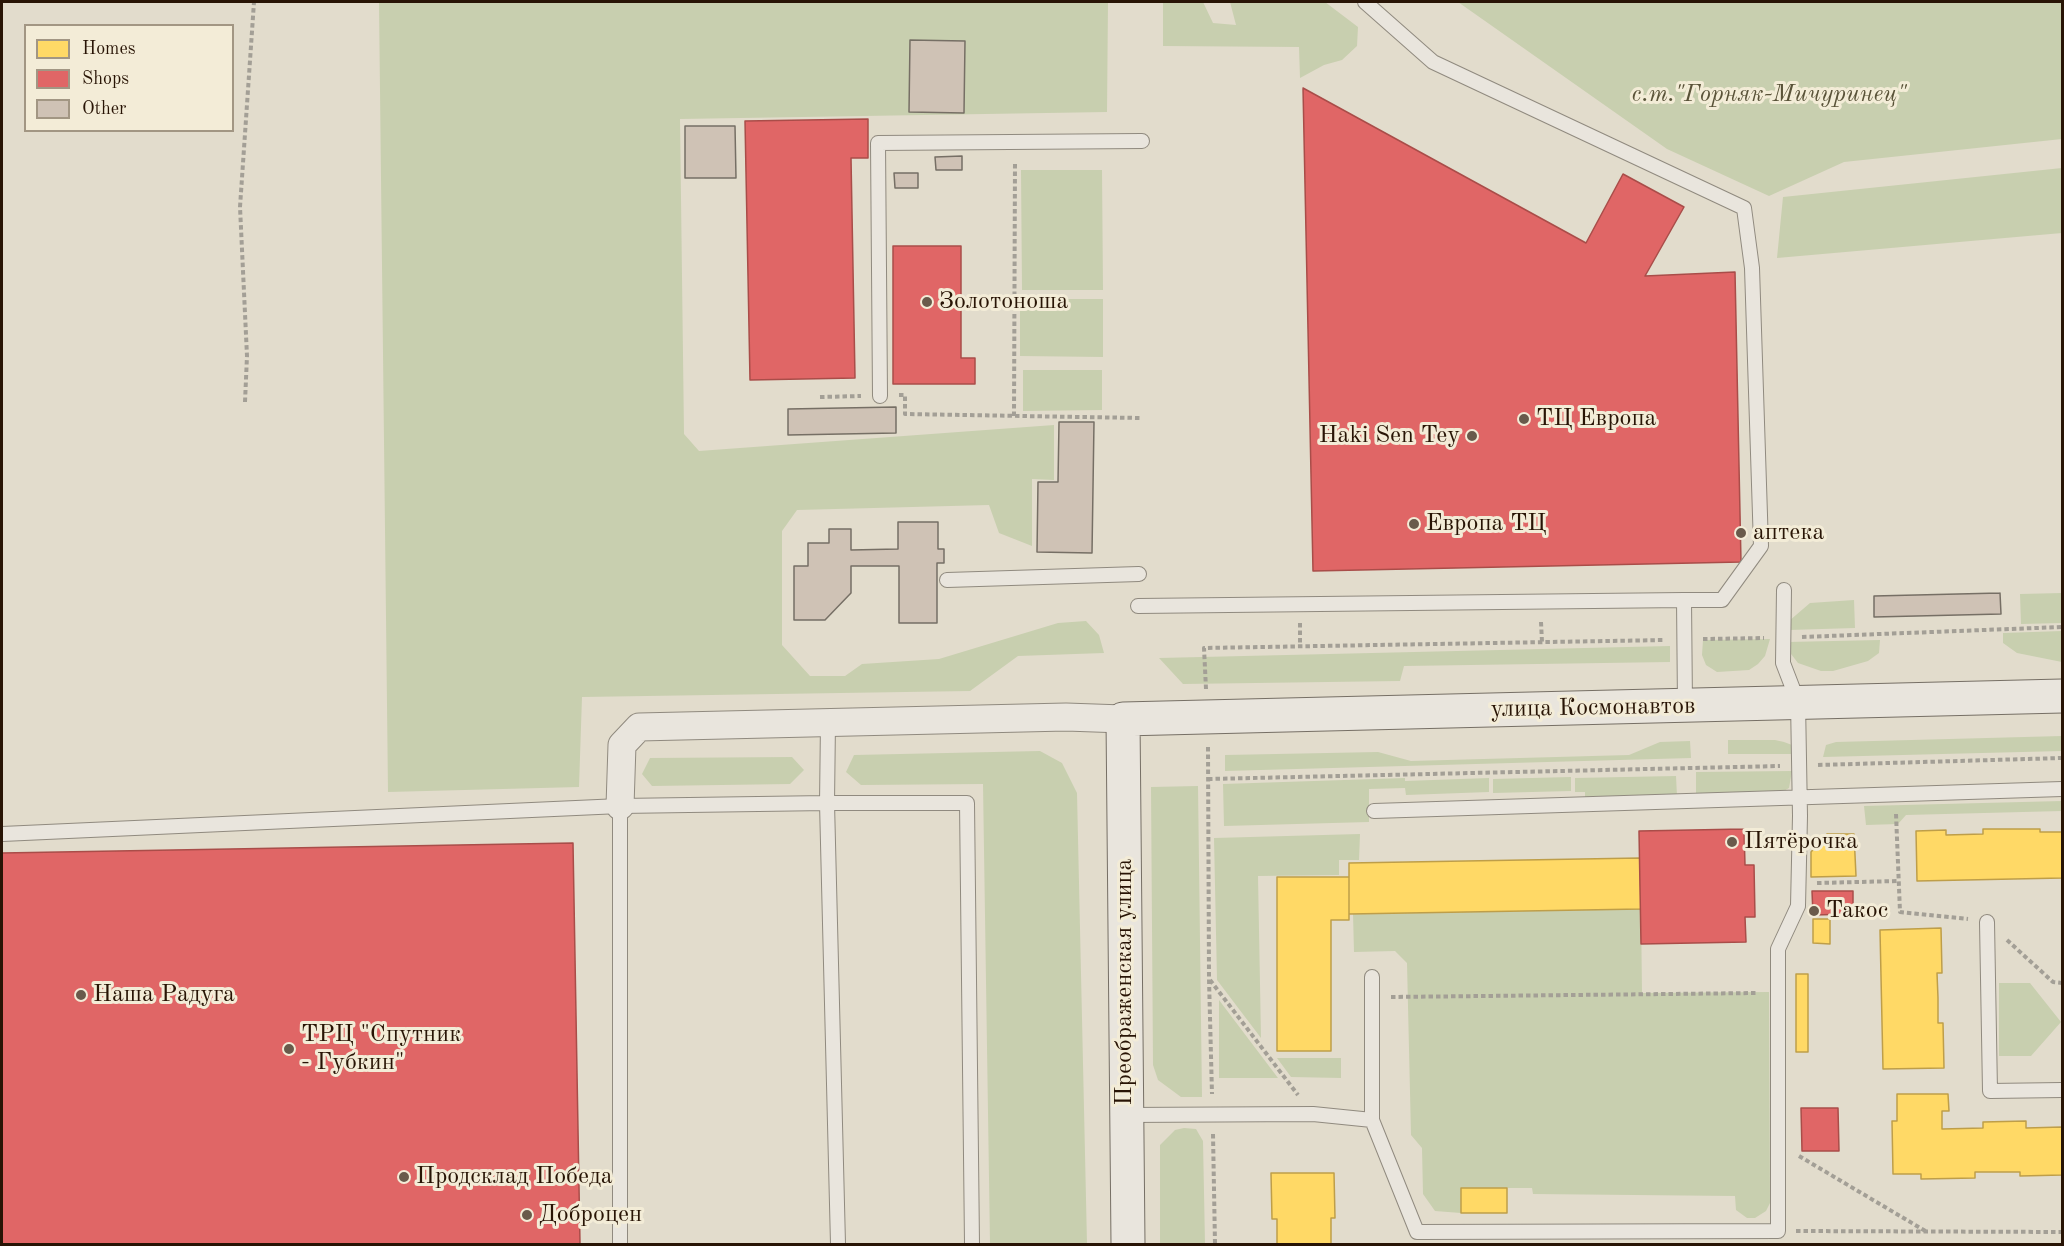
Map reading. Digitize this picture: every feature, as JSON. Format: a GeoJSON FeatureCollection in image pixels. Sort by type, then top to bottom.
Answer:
{"type":"FeatureCollection","features":[{"type":"Feature","properties":{"kind":"main road","name":"улица Космонавтов"},"geometry":{"type":"LineString","coordinates":[[1123,719],[2062,696]]}},
{"type":"Feature","properties":{"kind":"main road","name":"Преображенская улица"},"geometry":{"type":"LineString","coordinates":[[1123,719],[1128,1245]]}},
{"type":"Feature","properties":{"kind":"street"},"geometry":{"type":"LineString","coordinates":[[620,806],[622,745],[639,727],[1066,717],[1123,719]]}},
{"type":"Feature","properties":{"kind":"lane"},"geometry":{"type":"LineString","coordinates":[[1138,606],[1722,600],[1761,546],[1752,268],[1744,208],[1433,62],[1365,2]]}},
{"type":"Feature","properties":{"kind":"lane"},"geometry":{"type":"LineString","coordinates":[[880,396],[879,143],[1142,141]]}},
{"type":"Feature","properties":{"kind":"lane"},"geometry":{"type":"LineString","coordinates":[[947,580],[1139,573]]}},
{"type":"Feature","properties":{"kind":"lane"},"geometry":{"type":"LineString","coordinates":[[1372,977],[1372,1120],[1418,1238],[1778,1231],[1778,949],[1798,906],[1800,798],[1798,702],[1783,663],[1784,590]]}},
{"type":"Feature","properties":{"kind":"lane"},"geometry":{"type":"LineString","coordinates":[[1684,600],[1685,705]]}},
{"type":"Feature","properties":{"kind":"lane"},"geometry":{"type":"LineString","coordinates":[[828,722],[827,802],[838,1245]]}},
{"type":"Feature","properties":{"kind":"lane"},"geometry":{"type":"LineString","coordinates":[[1374,811],[2062,789]]}},
{"type":"Feature","properties":{"kind":"lane"},"geometry":{"type":"LineString","coordinates":[[2,834],[620,806],[827,802],[967,803],[972,1245]]}},
{"type":"Feature","properties":{"kind":"lane"},"geometry":{"type":"LineString","coordinates":[[620,806],[620,1245]]}},
{"type":"Feature","properties":{"kind":"lane"},"geometry":{"type":"LineString","coordinates":[[1987,922],[1990,1091],[2062,1090]]}},
{"type":"Feature","properties":{"kind":"lane"},"geometry":{"type":"LineString","coordinates":[[1126,1115],[1313,1114],[1372,1120]]}},
{"type":"Feature","properties":{"kind":"path"},"geometry":{"type":"LineString","coordinates":[[245,402],[247,356],[240,207],[254,2]]}},
{"type":"Feature","properties":{"kind":"path"},"geometry":{"type":"LineString","coordinates":[[1014,416],[1015,143]]}},
{"type":"Feature","properties":{"kind":"path"},"geometry":{"type":"LineString","coordinates":[[820,396],[905,395],[905,414],[1140,418]]}},
{"type":"Feature","properties":{"kind":"path"},"geometry":{"type":"LineString","coordinates":[[1215,1245],[1209,979],[1208,717],[1204,648],[1685,640],[2062,627]]}},
{"type":"Feature","properties":{"kind":"path"},"geometry":{"type":"LineString","coordinates":[[1208,779],[2062,758]]}},
{"type":"Feature","properties":{"kind":"path"},"geometry":{"type":"LineString","coordinates":[[1886,813],[1896,812],[1900,912],[1987,922],[2053,982],[2062,983]]}},
{"type":"Feature","properties":{"kind":"path"},"geometry":{"type":"LineString","coordinates":[[1799,884],[1899,881]]}},
{"type":"Feature","properties":{"kind":"path"},"geometry":{"type":"LineString","coordinates":[[1209,979],[1313,1114]]}},
{"type":"Feature","properties":{"kind":"path"},"geometry":{"type":"LineString","coordinates":[[1372,997],[1778,993]]}},
{"type":"Feature","properties":{"kind":"path"},"geometry":{"type":"LineString","coordinates":[[1794,1153],[1927,1232]]}},
{"type":"Feature","properties":{"kind":"path"},"geometry":{"type":"LineString","coordinates":[[1778,1231],[2062,1232]]}},
{"type":"Feature","properties":{"kind":"green space"},"geometry":{"type":"Polygon","coordinates":[[[379,2],[1108,2],[1107,112],[680,119],[684,434],[699,451],[1054,425],[1054,480],[1032,479],[1032,546],[999,533],[989,505],[797,510],[782,531],[782,645],[810,676],[845,676],[862,664],[939,659],[1058,623],[1086,621],[1099,635],[1104,653],[1018,656],[970,691],[582,697],[579,787],[388,792],[379,2]]]}},
{"type":"Feature","properties":{"kind":"green space"},"geometry":{"type":"Polygon","coordinates":[[[1163,2],[1203,2],[1213,23],[1236,25],[1230,2],[1325,2],[1358,27],[1357,46],[1342,60],[1324,65],[1300,78],[1299,47],[1163,46],[1163,2]]]}},
{"type":"Feature","properties":{"kind":"green space","name":"с.т.\"Горняк-Мичуринец\""},"geometry":{"type":"Polygon","coordinates":[[[1458,2],[2062,2],[2062,139],[1844,162],[1769,196],[1667,149],[1458,2]]]}},
{"type":"Feature","properties":{"kind":"green space"},"geometry":{"type":"Polygon","coordinates":[[[2062,168],[2062,233],[1777,258],[1783,197],[2062,168]]]}},
{"type":"Feature","properties":{"kind":"green space"},"geometry":{"type":"Polygon","coordinates":[[[1021,170],[1102,170],[1103,290],[1022,290],[1021,170]]]}},
{"type":"Feature","properties":{"kind":"green space"},"geometry":{"type":"Polygon","coordinates":[[[1020,299],[1103,299],[1103,357],[1020,356],[1020,299]]]}},
{"type":"Feature","properties":{"kind":"green space"},"geometry":{"type":"Polygon","coordinates":[[[1023,370],[1102,370],[1102,410],[1023,411],[1023,370]]]}},
{"type":"Feature","properties":{"kind":"green space"},"geometry":{"type":"Polygon","coordinates":[[[2062,593],[2062,623],[2021,624],[2020,594],[2062,593]]]}},
{"type":"Feature","properties":{"kind":"green space"},"geometry":{"type":"Polygon","coordinates":[[[1854,600],[1855,628],[1789,630],[1789,621],[1810,603],[1854,600]]]}},
{"type":"Feature","properties":{"kind":"green space"},"geometry":{"type":"Polygon","coordinates":[[[2062,631],[2062,662],[2017,653],[2003,643],[2003,633],[2062,631]]]}},
{"type":"Feature","properties":{"kind":"green space"},"geometry":{"type":"Polygon","coordinates":[[[1770,639],[1765,656],[1749,670],[1717,672],[1706,665],[1702,655],[1703,640],[1770,639]]]}},
{"type":"Feature","properties":{"kind":"green space"},"geometry":{"type":"Polygon","coordinates":[[[1880,640],[1879,653],[1868,661],[1833,671],[1821,671],[1798,663],[1788,650],[1787,642],[1880,640]]]}},
{"type":"Feature","properties":{"kind":"green space"},"geometry":{"type":"Polygon","coordinates":[[[1670,646],[1670,662],[1404,666],[1400,681],[1183,684],[1159,658],[1670,646]]]}},
{"type":"Feature","properties":{"kind":"green space"},"geometry":{"type":"Polygon","coordinates":[[[2062,736],[2062,751],[1823,757],[1826,745],[1836,742],[2062,736]]]}},
{"type":"Feature","properties":{"kind":"green space"},"geometry":{"type":"Polygon","coordinates":[[[1728,740],[1775,740],[1792,745],[1794,754],[1728,754],[1728,740]]]}},
{"type":"Feature","properties":{"kind":"green space"},"geometry":{"type":"Polygon","coordinates":[[[1690,741],[1691,758],[1225,771],[1225,755],[1378,752],[1411,761],[1629,755],[1660,742],[1690,741]]]}},
{"type":"Feature","properties":{"kind":"green space"},"geometry":{"type":"Polygon","coordinates":[[[1040,751],[1062,763],[1077,793],[1087,1244],[990,1244],[983,784],[861,785],[846,772],[854,755],[1040,751]]]}},
{"type":"Feature","properties":{"kind":"green space"},"geometry":{"type":"Polygon","coordinates":[[[792,757],[804,770],[790,784],[652,786],[642,774],[650,758],[792,757]]]}},
{"type":"Feature","properties":{"kind":"green space"},"geometry":{"type":"Polygon","coordinates":[[[1792,771],[1789,788],[1780,793],[1696,796],[1696,772],[1792,771]]]}},
{"type":"Feature","properties":{"kind":"green space"},"geometry":{"type":"Polygon","coordinates":[[[1676,776],[1677,796],[1585,798],[1585,792],[1575,792],[1575,778],[1676,776]]]}},
{"type":"Feature","properties":{"kind":"green space"},"geometry":{"type":"Polygon","coordinates":[[[1571,777],[1571,791],[1493,793],[1493,779],[1571,777]]]}},
{"type":"Feature","properties":{"kind":"green space"},"geometry":{"type":"Polygon","coordinates":[[[1405,778],[1405,781],[1489,778],[1489,792],[1406,795],[1405,788],[1369,789],[1369,822],[1224,826],[1223,784],[1405,778]]]}},
{"type":"Feature","properties":{"kind":"green space"},"geometry":{"type":"Polygon","coordinates":[[[1198,786],[1202,1097],[1181,1097],[1158,1080],[1153,1065],[1151,787],[1198,786]]]}},
{"type":"Feature","properties":{"kind":"green space"},"geometry":{"type":"Polygon","coordinates":[[[2062,801],[2062,811],[1906,815],[1898,824],[1866,825],[1864,806],[2062,801]]]}},
{"type":"Feature","properties":{"kind":"green space"},"geometry":{"type":"Polygon","coordinates":[[[1360,834],[1359,860],[1339,860],[1339,875],[1258,876],[1261,1038],[1217,980],[1214,838],[1360,834]]]}},
{"type":"Feature","properties":{"kind":"green space"},"geometry":{"type":"Polygon","coordinates":[[[1641,909],[1642,993],[1769,992],[1770,1203],[1766,1211],[1755,1218],[1747,1218],[1736,1210],[1735,1196],[1533,1194],[1532,1188],[1461,1188],[1461,1213],[1435,1211],[1423,1194],[1422,1148],[1411,1135],[1407,963],[1395,951],[1354,952],[1353,914],[1641,909]]]}},
{"type":"Feature","properties":{"kind":"green space"},"geometry":{"type":"Polygon","coordinates":[[[1999,983],[2030,983],[2061,1022],[2031,1056],[1999,1056],[1999,983]]]}},
{"type":"Feature","properties":{"kind":"green space"},"geometry":{"type":"Polygon","coordinates":[[[1219,1000],[1278,1078],[1219,1078],[1219,1000]]]}},
{"type":"Feature","properties":{"kind":"green space"},"geometry":{"type":"Polygon","coordinates":[[[1277,1058],[1341,1058],[1341,1078],[1291,1077],[1277,1058]]]}},
{"type":"Feature","properties":{"kind":"green space"},"geometry":{"type":"Polygon","coordinates":[[[1196,1129],[1203,1141],[1205,1244],[1160,1244],[1160,1145],[1175,1130],[1196,1129]]]}},
{"type":"Feature","properties":{"kind":"building: Homes"},"geometry":{"type":"Polygon","coordinates":[[[1983,829],[2040,829],[2040,832],[2062,832],[2062,878],[1917,881],[1916,831],[1946,830],[1946,835],[1983,834],[1983,829]]]}},
{"type":"Feature","properties":{"kind":"building: Homes"},"geometry":{"type":"Polygon","coordinates":[[[1827,834],[1854,834],[1856,876],[1811,877],[1811,852],[1827,834]]]}},
{"type":"Feature","properties":{"kind":"building: Homes"},"geometry":{"type":"Polygon","coordinates":[[[1640,858],[1641,909],[1349,914],[1349,863],[1640,858]]]}},
{"type":"Feature","properties":{"kind":"building: Homes"},"geometry":{"type":"Polygon","coordinates":[[[1277,877],[1349,877],[1349,920],[1331,920],[1331,1051],[1277,1051],[1277,877]]]}},
{"type":"Feature","properties":{"kind":"building: Homes"},"geometry":{"type":"Polygon","coordinates":[[[1813,919],[1830,919],[1830,944],[1813,943],[1813,919]]]}},
{"type":"Feature","properties":{"kind":"building: Homes"},"geometry":{"type":"Polygon","coordinates":[[[1941,928],[1942,973],[1937,973],[1938,1023],[1943,1023],[1944,1068],[1883,1069],[1880,930],[1941,928]]]}},
{"type":"Feature","properties":{"kind":"building: Homes"},"geometry":{"type":"Polygon","coordinates":[[[1796,974],[1808,974],[1808,1052],[1796,1052],[1796,974]]]}},
{"type":"Feature","properties":{"kind":"building: Homes"},"geometry":{"type":"Polygon","coordinates":[[[1897,1094],[1948,1094],[1949,1111],[1942,1111],[1942,1129],[1983,1128],[1983,1122],[2026,1121],[2026,1128],[2062,1127],[2062,1175],[2020,1176],[2020,1172],[1975,1172],[1975,1178],[1921,1179],[1921,1174],[1893,1174],[1892,1121],[1897,1121],[1897,1094]]]}},
{"type":"Feature","properties":{"kind":"building: Homes"},"geometry":{"type":"Polygon","coordinates":[[[1271,1173],[1334,1173],[1335,1218],[1331,1218],[1331,1244],[1277,1244],[1277,1219],[1272,1219],[1271,1173]]]}},
{"type":"Feature","properties":{"kind":"building: Homes"},"geometry":{"type":"Polygon","coordinates":[[[1461,1188],[1507,1188],[1507,1213],[1461,1213],[1461,1188]]]}},
{"type":"Feature","properties":{"kind":"building: Shops","name":"ТЦ Европа"},"geometry":{"type":"Polygon","coordinates":[[[1303,88],[1586,243],[1623,174],[1684,207],[1645,276],[1735,272],[1741,562],[1313,571],[1303,88]]]}},
{"type":"Feature","properties":{"kind":"building: Shops"},"geometry":{"type":"Polygon","coordinates":[[[868,119],[868,158],[851,158],[855,378],[750,380],[745,121],[868,119]]]}},
{"type":"Feature","properties":{"kind":"building: Shops","name":"Золотоноша"},"geometry":{"type":"Polygon","coordinates":[[[893,246],[961,246],[961,358],[975,358],[975,384],[893,384],[893,246]]]}},
{"type":"Feature","properties":{"kind":"building: Shops"},"geometry":{"type":"Polygon","coordinates":[[[1744,829],[1745,865],[1754,865],[1755,917],[1745,917],[1746,942],[1641,944],[1639,831],[1744,829]]]}},
{"type":"Feature","properties":{"kind":"building: Shops","name":"ТРЦ \"Спутник - Губкин\""},"geometry":{"type":"Polygon","coordinates":[[[573,843],[580,1244],[2,1244],[2,853],[573,843]]]}},
{"type":"Feature","properties":{"kind":"building: Shops"},"geometry":{"type":"Polygon","coordinates":[[[1812,891],[1853,891],[1853,914],[1813,915],[1812,891]]]}},
{"type":"Feature","properties":{"kind":"building: Shops"},"geometry":{"type":"Polygon","coordinates":[[[1801,1108],[1838,1108],[1839,1151],[1802,1151],[1801,1108]]]}},
{"type":"Feature","properties":{"kind":"building: Other"},"geometry":{"type":"Polygon","coordinates":[[[910,40],[965,41],[964,113],[909,112],[910,40]]]}},
{"type":"Feature","properties":{"kind":"building: Other"},"geometry":{"type":"Polygon","coordinates":[[[685,126],[735,126],[736,178],[685,178],[685,126]]]}},
{"type":"Feature","properties":{"kind":"building: Other"},"geometry":{"type":"Polygon","coordinates":[[[962,156],[962,170],[936,170],[935,157],[962,156]]]}},
{"type":"Feature","properties":{"kind":"building: Other"},"geometry":{"type":"Polygon","coordinates":[[[894,173],[918,173],[918,188],[895,188],[894,173]]]}},
{"type":"Feature","properties":{"kind":"building: Other"},"geometry":{"type":"Polygon","coordinates":[[[896,407],[896,433],[788,435],[788,409],[896,407]]]}},
{"type":"Feature","properties":{"kind":"building: Other"},"geometry":{"type":"Polygon","coordinates":[[[1059,422],[1094,422],[1092,553],[1037,552],[1038,482],[1058,482],[1059,422]]]}},
{"type":"Feature","properties":{"kind":"building: Other"},"geometry":{"type":"Polygon","coordinates":[[[898,522],[938,522],[938,549],[944,549],[944,563],[937,563],[937,623],[899,623],[899,566],[851,566],[851,593],[825,620],[794,620],[794,566],[808,566],[808,543],[829,543],[829,529],[851,529],[851,550],[898,549],[898,522]]]}},
{"type":"Feature","properties":{"kind":"building: Other"},"geometry":{"type":"Polygon","coordinates":[[[2000,593],[2001,614],[1874,617],[1874,596],[2000,593]]]}},
{"type":"Feature","properties":{"kind":"place","name":"Золотоноша"},"geometry":{"type":"Point","coordinates":[927,302]}},
{"type":"Feature","properties":{"kind":"place","name":"ТЦ Европа"},"geometry":{"type":"Point","coordinates":[1524,419]}},
{"type":"Feature","properties":{"kind":"place","name":"Haki Sen Tey"},"geometry":{"type":"Point","coordinates":[1472,436]}},
{"type":"Feature","properties":{"kind":"place","name":"Европа ТЦ"},"geometry":{"type":"Point","coordinates":[1414,524]}},
{"type":"Feature","properties":{"kind":"place","name":"аптека"},"geometry":{"type":"Point","coordinates":[1741,533]}},
{"type":"Feature","properties":{"kind":"place","name":"Пятёрочка"},"geometry":{"type":"Point","coordinates":[1732,842]}},
{"type":"Feature","properties":{"kind":"place","name":"Такос"},"geometry":{"type":"Point","coordinates":[1814,911]}},
{"type":"Feature","properties":{"kind":"place","name":"Наша Радуга"},"geometry":{"type":"Point","coordinates":[81,995]}},
{"type":"Feature","properties":{"kind":"place","name":"ТРЦ \"Спутник - Губкин\""},"geometry":{"type":"Point","coordinates":[289,1049]}},
{"type":"Feature","properties":{"kind":"place","name":"Продсклад Победа"},"geometry":{"type":"Point","coordinates":[404,1177]}},
{"type":"Feature","properties":{"kind":"place","name":"Доброцен"},"geometry":{"type":"Point","coordinates":[527,1215]}}]}
